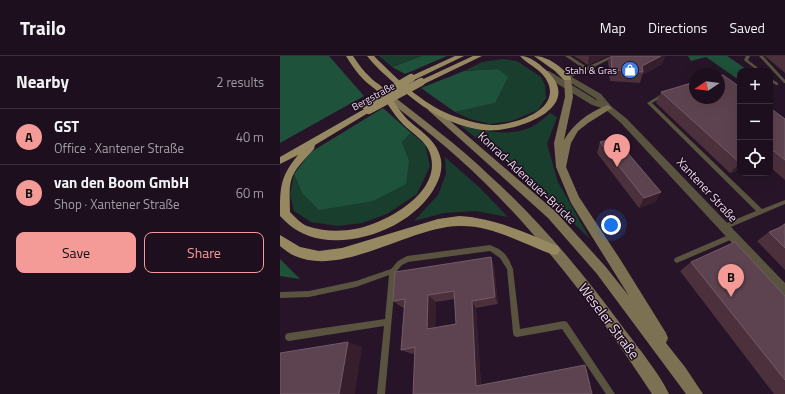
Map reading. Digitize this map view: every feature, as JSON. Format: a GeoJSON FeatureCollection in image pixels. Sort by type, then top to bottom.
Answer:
{"type":"FeatureCollection","features":[{"type":"Feature","properties":{"kind":"main road"},"geometry":{"type":"LineString","coordinates":[[349,56],[367,79],[432,131],[502,192],[554,250]]}},
{"type":"Feature","properties":{"kind":"main road","name":"Konrad-Adenauer-Brücke"},"geometry":{"type":"LineString","coordinates":[[370,56],[391,77],[432,110],[552,215],[601,270],[680,372]]}},
{"type":"Feature","properties":{"kind":"main road","name":"Bergstraße"},"geometry":{"type":"LineString","coordinates":[[280,161],[325,135],[411,78],[461,56]]}},
{"type":"Feature","properties":{"kind":"main road"},"geometry":{"type":"LineString","coordinates":[[477,57],[489,56]]}},
{"type":"Feature","properties":{"kind":"main road"},"geometry":{"type":"LineString","coordinates":[[432,110],[473,125],[490,128],[508,126],[528,121],[538,115],[549,106],[554,97],[553,84],[546,73],[525,58],[514,56]]}},
{"type":"Feature","properties":{"kind":"main road"},"geometry":{"type":"LineString","coordinates":[[538,56],[558,69],[571,87],[558,146],[561,166],[567,184],[578,206],[632,288],[680,372],[695,394]]}},
{"type":"Feature","properties":{"kind":"main road","name":"Bergstraße"},"geometry":{"type":"LineString","coordinates":[[280,153],[367,108],[477,57]]}},
{"type":"Feature","properties":{"kind":"main road"},"geometry":{"type":"LineString","coordinates":[[325,135],[290,169],[284,185],[282,211],[293,223],[305,230],[340,235],[370,229],[385,224],[412,208],[430,187],[435,177],[438,165],[435,154],[429,142],[400,117],[384,93]]}},
{"type":"Feature","properties":{"kind":"main road"},"geometry":{"type":"LineString","coordinates":[[561,166],[568,140],[579,125],[591,116],[608,108]]}},
{"type":"Feature","properties":{"kind":"main road"},"geometry":{"type":"LineString","coordinates":[[280,240],[295,251],[307,254],[332,255],[360,249],[424,227],[458,221],[491,224],[554,250]]}},
{"type":"Feature","properties":{"kind":"main road","name":"Weseler Straße"},"geometry":{"type":"LineString","coordinates":[[554,250],[628,344],[661,394]]}},
{"type":"Feature","properties":{"kind":"street","name":"Xantener Straße"},"geometry":{"type":"LineString","coordinates":[[546,73],[564,79],[598,96],[608,108],[624,121],[785,292]]}},
{"type":"Feature","properties":{"kind":"street","name":"Xantener Straße"},"geometry":{"type":"LineString","coordinates":[[571,87],[595,103],[608,108]]}},
{"type":"Feature","properties":{"kind":"lane"},"geometry":{"type":"LineString","coordinates":[[567,56],[587,69]]}},
{"type":"Feature","properties":{"kind":"lane"},"geometry":{"type":"LineString","coordinates":[[564,79],[614,56]]}},
{"type":"Feature","properties":{"kind":"lane"},"geometry":{"type":"LineString","coordinates":[[748,56],[746,60],[756,68]]}},
{"type":"Feature","properties":{"kind":"lane"},"geometry":{"type":"LineString","coordinates":[[761,56],[785,82]]}},
{"type":"Feature","properties":{"kind":"lane"},"geometry":{"type":"LineString","coordinates":[[773,81],[777,84]]}},
{"type":"Feature","properties":{"kind":"lane"},"geometry":{"type":"LineString","coordinates":[[689,84],[681,86],[649,103],[761,212]]}},
{"type":"Feature","properties":{"kind":"lane"},"geometry":{"type":"LineString","coordinates":[[724,227],[785,202]]}},
{"type":"Feature","properties":{"kind":"lane"},"geometry":{"type":"LineString","coordinates":[[677,260],[733,236]]}},
{"type":"Feature","properties":{"kind":"lane"},"geometry":{"type":"LineString","coordinates":[[280,295],[310,294],[356,284],[393,271],[400,263],[407,259],[490,248],[499,251],[506,259],[510,269],[518,333],[564,325],[610,394]]}},
{"type":"Feature","properties":{"kind":"lane"},"geometry":{"type":"LineString","coordinates":[[381,394],[393,271]]}},
{"type":"Feature","properties":{"kind":"lane"},"geometry":{"type":"LineString","coordinates":[[289,337],[388,322]]}},
{"type":"Feature","properties":{"kind":"green space"},"geometry":{"type":"Polygon","coordinates":[[[280,56],[329,56],[364,96],[280,143],[280,56]]]}},
{"type":"Feature","properties":{"kind":"green space"},"geometry":{"type":"Polygon","coordinates":[[[379,56],[422,56],[392,67],[379,56]]]}},
{"type":"Feature","properties":{"kind":"green space"},"geometry":{"type":"Polygon","coordinates":[[[422,56],[447,56],[405,74],[392,67],[422,56]]]}},
{"type":"Feature","properties":{"kind":"green space"},"geometry":{"type":"Polygon","coordinates":[[[688,56],[727,56],[745,68],[737,68],[736,78],[725,70],[725,68],[722,68],[706,57],[691,61],[688,56]]]}},
{"type":"Feature","properties":{"kind":"green space"},"geometry":{"type":"Polygon","coordinates":[[[503,59],[517,61],[541,77],[545,85],[546,98],[538,110],[512,121],[490,124],[470,119],[455,112],[495,103],[498,69],[464,71],[482,62],[503,59]]]}},
{"type":"Feature","properties":{"kind":"green space"},"geometry":{"type":"Polygon","coordinates":[[[498,69],[508,77],[495,103],[455,112],[421,88],[464,71],[498,69]]]}},
{"type":"Feature","properties":{"kind":"green space"},"geometry":{"type":"Polygon","coordinates":[[[383,108],[411,133],[402,142],[409,160],[406,184],[373,201],[319,210],[302,193],[294,174],[311,152],[383,108]]]}},
{"type":"Feature","properties":{"kind":"green space"},"geometry":{"type":"Polygon","coordinates":[[[550,113],[557,117],[547,144],[558,182],[590,239],[521,173],[461,126],[499,132],[517,131],[535,125],[550,113]]]}},
{"type":"Feature","properties":{"kind":"green space"},"geometry":{"type":"Polygon","coordinates":[[[411,133],[425,144],[430,166],[417,194],[387,214],[362,223],[338,226],[311,222],[294,211],[290,194],[294,174],[302,193],[409,160],[402,142],[411,133]]]}},
{"type":"Feature","properties":{"kind":"green space"},"geometry":{"type":"Polygon","coordinates":[[[445,157],[480,188],[508,217],[475,211],[444,213],[414,221],[438,195],[446,174],[445,157]]]}},
{"type":"Feature","properties":{"kind":"green space"},"geometry":{"type":"Polygon","coordinates":[[[280,259],[300,279],[280,276],[280,259]]]}},
{"type":"Feature","properties":{"kind":"building"},"geometry":{"type":"Polygon","coordinates":[[[611,56],[661,56],[642,66],[643,72],[612,70],[611,56]]]}},
{"type":"Feature","properties":{"kind":"building"},"geometry":{"type":"Polygon","coordinates":[[[725,76],[737,85],[737,160],[661,92],[689,84],[689,104],[725,104],[725,76]]]}},
{"type":"Feature","properties":{"kind":"building"},"geometry":{"type":"Polygon","coordinates":[[[773,110],[785,119],[785,160],[774,151],[773,110]]]}},
{"type":"Feature","properties":{"kind":"building"},"geometry":{"type":"Polygon","coordinates":[[[615,138],[661,192],[644,198],[600,142],[615,138]]]}},
{"type":"Feature","properties":{"kind":"building"},"geometry":{"type":"Polygon","coordinates":[[[785,224],[785,248],[769,232],[785,224]]]}},
{"type":"Feature","properties":{"kind":"building"},"geometry":{"type":"Polygon","coordinates":[[[735,242],[785,296],[785,380],[691,262],[735,242]]]}},
{"type":"Feature","properties":{"kind":"building"},"geometry":{"type":"Polygon","coordinates":[[[491,257],[495,297],[472,301],[476,386],[585,365],[592,394],[413,394],[415,347],[401,350],[405,299],[393,301],[395,272],[491,257]],[[454,291],[428,295],[427,329],[456,324],[454,291]]]}},
{"type":"Feature","properties":{"kind":"building"},"geometry":{"type":"Polygon","coordinates":[[[348,342],[339,394],[280,394],[280,353],[348,342]]]}},
{"type":"Feature","properties":{"kind":"place","name":"Stahl & Gras"},"geometry":{"type":"Point","coordinates":[630,70]}},
{"type":"Feature","properties":{"kind":"place","name":"GST"},"geometry":{"type":"Point","coordinates":[617,167]}},
{"type":"Feature","properties":{"kind":"place","name":"van den Boom GmbH"},"geometry":{"type":"Point","coordinates":[731,297]}}]}
